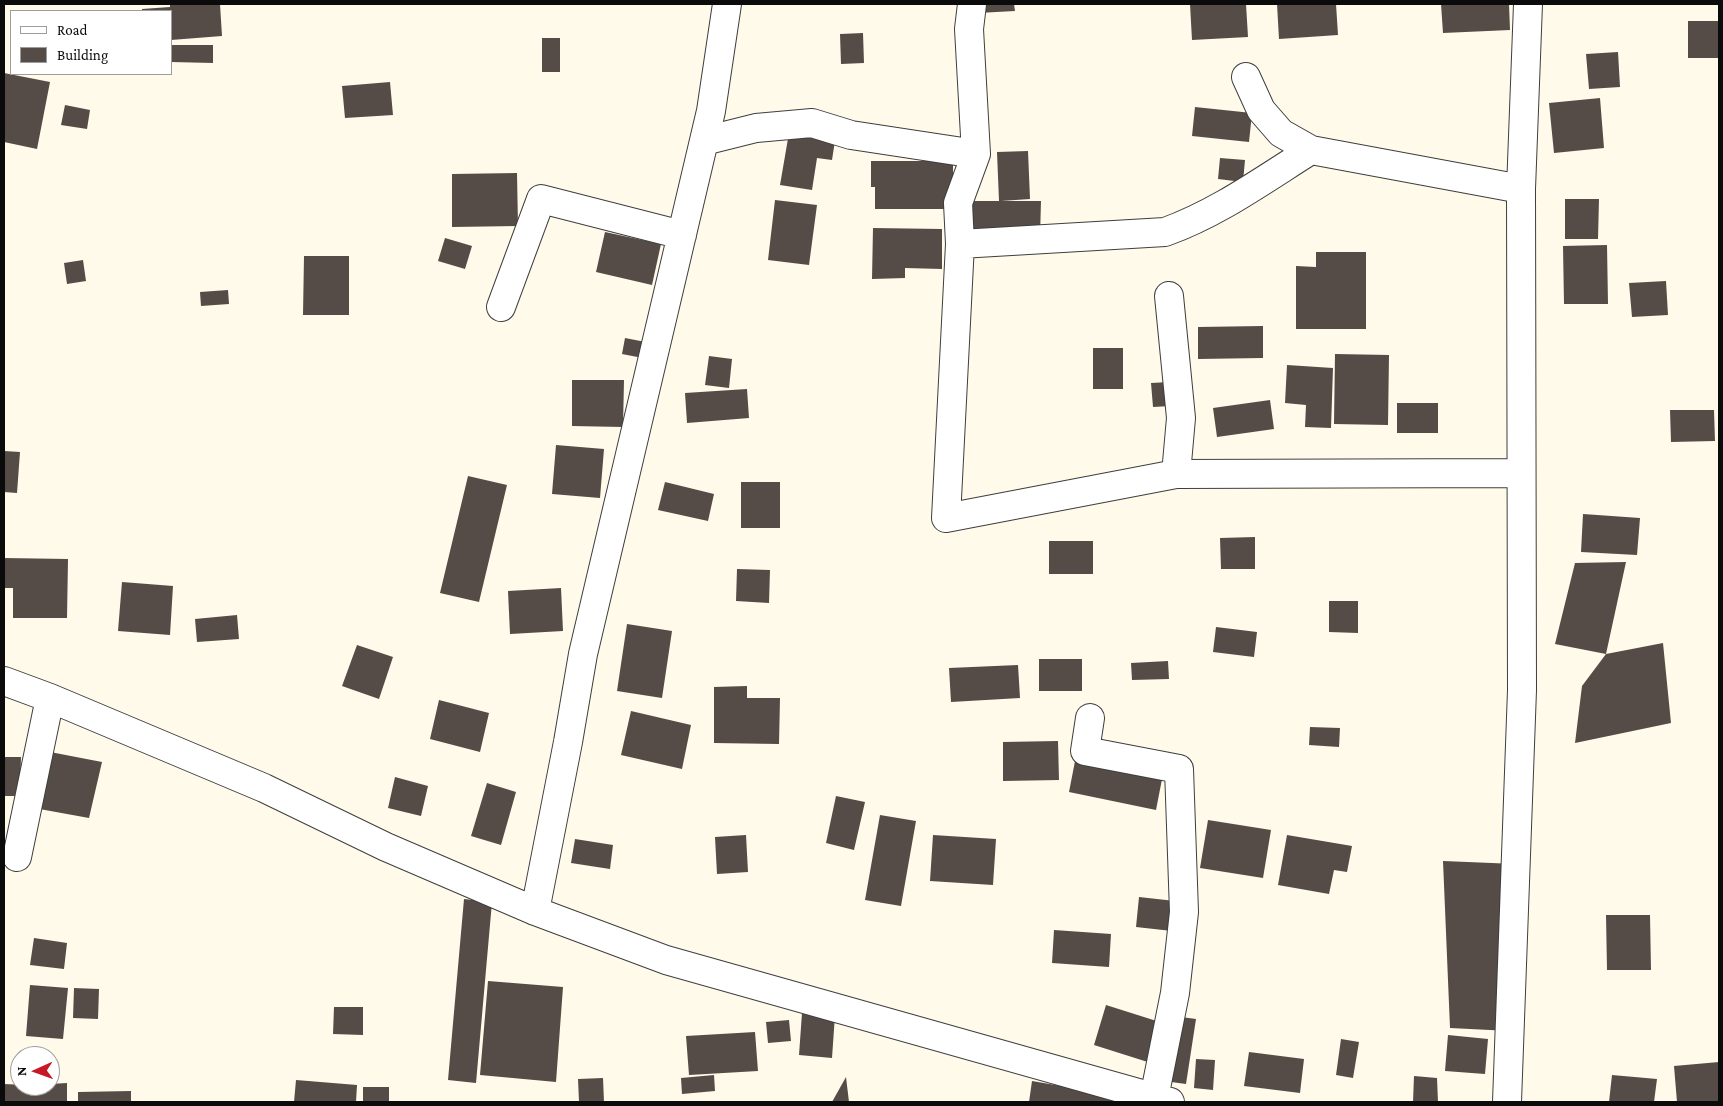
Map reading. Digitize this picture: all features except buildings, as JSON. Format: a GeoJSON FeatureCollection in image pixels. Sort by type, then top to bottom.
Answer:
{"type":"FeatureCollection","features":[{"type":"Feature","properties":{"kind":"street"},"geometry":{"type":"LineString","coordinates":[[535,911],[583,654],[711,111],[727,4]]}},
{"type":"Feature","properties":{"kind":"street"},"geometry":{"type":"LineString","coordinates":[[972,4],[969,29],[976,154],[958,203],[960,244],[946,518],[1176,474],[1521,473]]}},
{"type":"Feature","properties":{"kind":"street"},"geometry":{"type":"LineString","coordinates":[[1507,1102],[1522,690],[1521,189],[1528,4]]}},
{"type":"Feature","properties":{"kind":"street"},"geometry":{"type":"LineString","coordinates":[[1246,77],[1261,110],[1281,134],[1311,150],[1521,189]]}},
{"type":"Feature","properties":{"kind":"street"},"geometry":{"type":"LineString","coordinates":[[704,141],[756,128],[812,123],[851,135],[976,154]]}},
{"type":"Feature","properties":{"kind":"street"},"geometry":{"type":"LineString","coordinates":[[960,244],[1165,232],[1193,222],[1219,208],[1311,150]]}},
{"type":"Feature","properties":{"kind":"street"},"geometry":{"type":"LineString","coordinates":[[501,307],[541,199],[682,235]]}},
{"type":"Feature","properties":{"kind":"street"},"geometry":{"type":"LineString","coordinates":[[1169,296],[1182,418],[1176,474]]}},
{"type":"Feature","properties":{"kind":"street"},"geometry":{"type":"LineString","coordinates":[[4,681],[50,698],[264,788],[386,847],[535,911],[666,960],[1162,1100],[1184,912],[1179,769],[1086,751],[1090,718]]}},
{"type":"Feature","properties":{"kind":"street"},"geometry":{"type":"LineString","coordinates":[[17,856],[50,698]]}}]}
